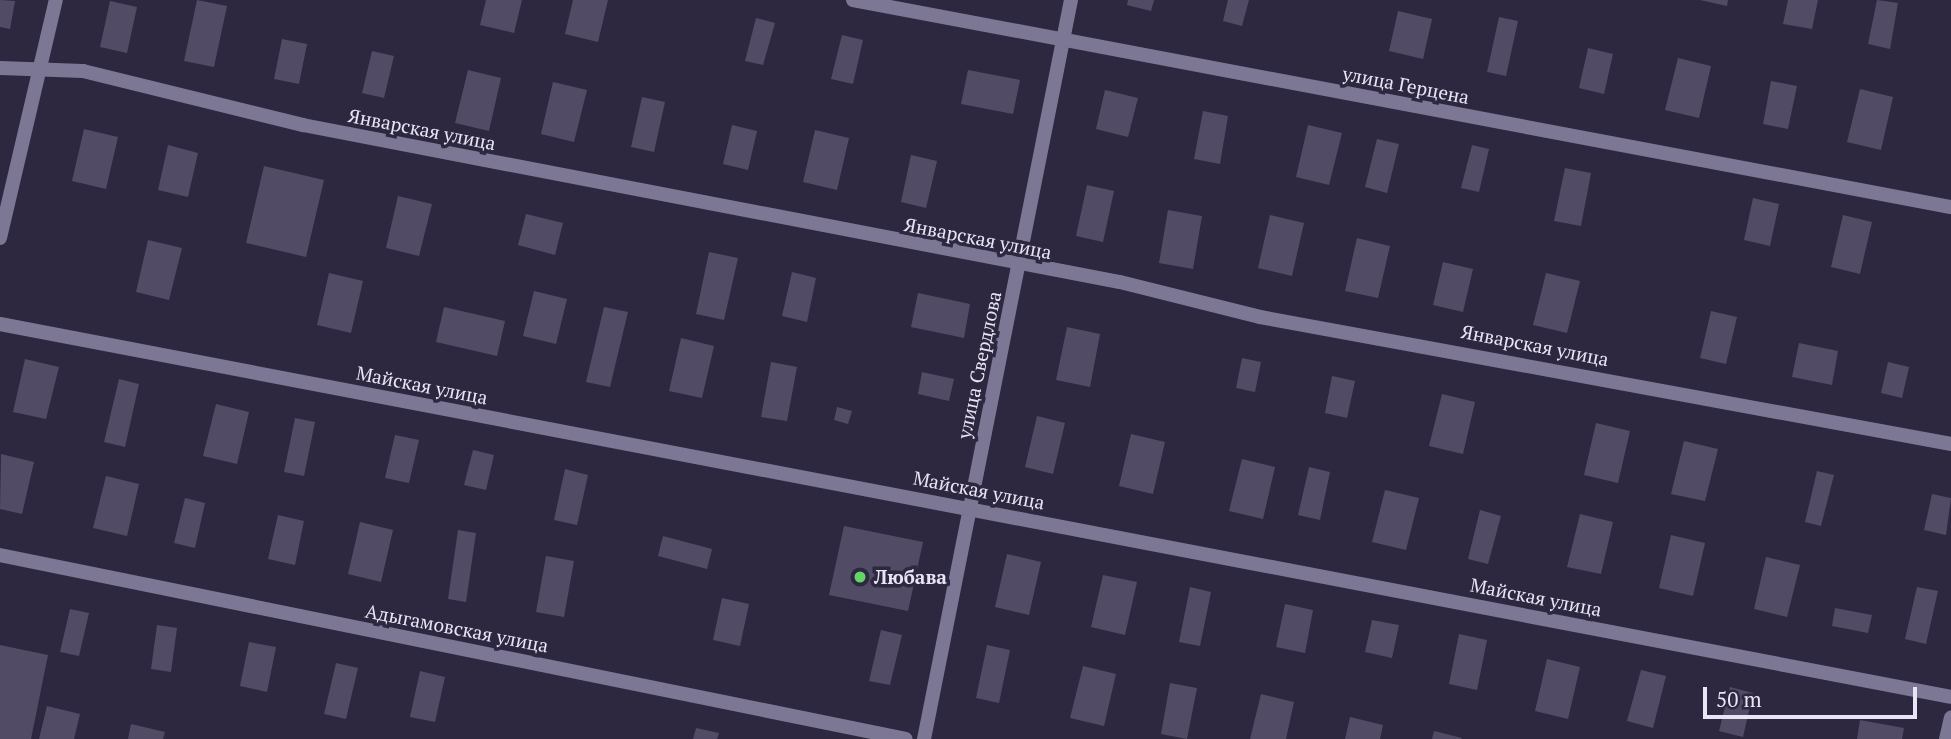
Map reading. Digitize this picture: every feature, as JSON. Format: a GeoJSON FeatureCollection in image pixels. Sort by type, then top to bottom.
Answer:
{"type":"FeatureCollection","features":[{"type":"Feature","properties":{"kind":"street"},"geometry":{"type":"LineString","coordinates":[[0,238],[56,0]]}},
{"type":"Feature","properties":{"kind":"street","name":"улица Герцена"},"geometry":{"type":"LineString","coordinates":[[853,0],[1951,207]]}},
{"type":"Feature","properties":{"kind":"street","name":"улица Свердлова"},"geometry":{"type":"LineString","coordinates":[[924,739],[968,507],[1020,266],[1071,0]]}},
{"type":"Feature","properties":{"kind":"street","name":"Январская улица"},"geometry":{"type":"LineString","coordinates":[[0,68],[83,71],[303,125],[1020,266],[1120,282],[1260,317],[1951,444]]}},
{"type":"Feature","properties":{"kind":"street","name":"Майская улица"},"geometry":{"type":"LineString","coordinates":[[0,324],[1951,697]]}},
{"type":"Feature","properties":{"kind":"street","name":"Адыгамовская улица"},"geometry":{"type":"LineString","coordinates":[[0,555],[906,739]]}},
{"type":"Feature","properties":{"kind":"street"},"geometry":{"type":"LineString","coordinates":[[1946,739],[1951,718]]}},
{"type":"Feature","properties":{"kind":"building"},"geometry":{"type":"Polygon","coordinates":[[[0,0],[15,1],[10,29],[0,27],[0,0]]]}},
{"type":"Feature","properties":{"kind":"building"},"geometry":{"type":"Polygon","coordinates":[[[197,0],[227,6],[214,67],[184,61],[197,0]]]}},
{"type":"Feature","properties":{"kind":"building"},"geometry":{"type":"Polygon","coordinates":[[[486,0],[522,0],[514,33],[480,25],[486,0]]]}},
{"type":"Feature","properties":{"kind":"building"},"geometry":{"type":"Polygon","coordinates":[[[573,0],[608,0],[598,42],[565,34],[573,0]]]}},
{"type":"Feature","properties":{"kind":"building"},"geometry":{"type":"Polygon","coordinates":[[[1128,0],[1154,0],[1151,11],[1127,5],[1128,0]]]}},
{"type":"Feature","properties":{"kind":"building"},"geometry":{"type":"Polygon","coordinates":[[[1228,0],[1249,0],[1242,26],[1223,21],[1228,0]]]}},
{"type":"Feature","properties":{"kind":"building"},"geometry":{"type":"Polygon","coordinates":[[[1700,0],[1728,0],[1727,6],[1700,0]]]}},
{"type":"Feature","properties":{"kind":"building"},"geometry":{"type":"Polygon","coordinates":[[[1788,0],[1818,0],[1812,29],[1783,24],[1788,0]]]}},
{"type":"Feature","properties":{"kind":"building"},"geometry":{"type":"Polygon","coordinates":[[[1877,0],[1898,3],[1890,49],[1868,44],[1877,0]]]}},
{"type":"Feature","properties":{"kind":"building"},"geometry":{"type":"Polygon","coordinates":[[[110,1],[137,7],[127,53],[100,47],[110,1]]]}},
{"type":"Feature","properties":{"kind":"building"},"geometry":{"type":"Polygon","coordinates":[[[1398,11],[1432,19],[1423,59],[1389,51],[1398,11]]]}},
{"type":"Feature","properties":{"kind":"building"},"geometry":{"type":"Polygon","coordinates":[[[1499,17],[1518,21],[1506,76],[1487,72],[1499,17]]]}},
{"type":"Feature","properties":{"kind":"building"},"geometry":{"type":"Polygon","coordinates":[[[756,18],[775,23],[763,65],[745,61],[756,18]]]}},
{"type":"Feature","properties":{"kind":"building"},"geometry":{"type":"Polygon","coordinates":[[[842,35],[863,40],[853,84],[831,79],[842,35]]]}},
{"type":"Feature","properties":{"kind":"building"},"geometry":{"type":"Polygon","coordinates":[[[282,39],[307,44],[299,84],[274,79],[282,39]]]}},
{"type":"Feature","properties":{"kind":"building"},"geometry":{"type":"Polygon","coordinates":[[[1588,48],[1613,54],[1604,94],[1579,88],[1588,48]]]}},
{"type":"Feature","properties":{"kind":"building"},"geometry":{"type":"Polygon","coordinates":[[[372,51],[394,56],[384,98],[362,93],[372,51]]]}},
{"type":"Feature","properties":{"kind":"building"},"geometry":{"type":"Polygon","coordinates":[[[1678,58],[1711,66],[1699,118],[1665,110],[1678,58]]]}},
{"type":"Feature","properties":{"kind":"building"},"geometry":{"type":"Polygon","coordinates":[[[468,70],[501,78],[489,131],[455,123],[468,70]]]}},
{"type":"Feature","properties":{"kind":"building"},"geometry":{"type":"Polygon","coordinates":[[[968,70],[1020,80],[1013,114],[961,104],[968,70]]]}},
{"type":"Feature","properties":{"kind":"building"},"geometry":{"type":"Polygon","coordinates":[[[1771,81],[1797,86],[1788,129],[1763,124],[1771,81]]]}},
{"type":"Feature","properties":{"kind":"building"},"geometry":{"type":"Polygon","coordinates":[[[553,82],[587,90],[574,142],[541,134],[553,82]]]}},
{"type":"Feature","properties":{"kind":"building"},"geometry":{"type":"Polygon","coordinates":[[[1860,89],[1893,97],[1881,150],[1847,142],[1860,89]]]}},
{"type":"Feature","properties":{"kind":"building"},"geometry":{"type":"Polygon","coordinates":[[[1105,90],[1138,98],[1128,137],[1096,129],[1105,90]]]}},
{"type":"Feature","properties":{"kind":"building"},"geometry":{"type":"Polygon","coordinates":[[[642,97],[665,102],[654,152],[631,147],[642,97]]]}},
{"type":"Feature","properties":{"kind":"building"},"geometry":{"type":"Polygon","coordinates":[[[1203,111],[1228,116],[1220,164],[1194,159],[1203,111]]]}},
{"type":"Feature","properties":{"kind":"building"},"geometry":{"type":"Polygon","coordinates":[[[732,125],[757,131],[748,170],[723,164],[732,125]]]}},
{"type":"Feature","properties":{"kind":"building"},"geometry":{"type":"Polygon","coordinates":[[[1308,125],[1342,133],[1329,185],[1296,177],[1308,125]]]}},
{"type":"Feature","properties":{"kind":"building"},"geometry":{"type":"Polygon","coordinates":[[[84,129],[118,137],[106,189],[72,181],[84,129]]]}},
{"type":"Feature","properties":{"kind":"building"},"geometry":{"type":"Polygon","coordinates":[[[815,130],[849,138],[837,190],[803,182],[815,130]]]}},
{"type":"Feature","properties":{"kind":"building"},"geometry":{"type":"Polygon","coordinates":[[[1377,139],[1399,144],[1387,193],[1365,187],[1377,139]]]}},
{"type":"Feature","properties":{"kind":"building"},"geometry":{"type":"Polygon","coordinates":[[[168,145],[198,153],[188,197],[158,190],[168,145]]]}},
{"type":"Feature","properties":{"kind":"building"},"geometry":{"type":"Polygon","coordinates":[[[1472,145],[1489,149],[1479,192],[1461,188],[1472,145]]]}},
{"type":"Feature","properties":{"kind":"building"},"geometry":{"type":"Polygon","coordinates":[[[911,155],[937,161],[926,208],[901,202],[911,155]]]}},
{"type":"Feature","properties":{"kind":"building"},"geometry":{"type":"Polygon","coordinates":[[[264,166],[324,180],[306,257],[246,243],[264,166]]]}},
{"type":"Feature","properties":{"kind":"building"},"geometry":{"type":"Polygon","coordinates":[[[1565,168],[1591,173],[1581,226],[1554,221],[1565,168]]]}},
{"type":"Feature","properties":{"kind":"building"},"geometry":{"type":"Polygon","coordinates":[[[1087,185],[1114,191],[1103,242],[1076,236],[1087,185]]]}},
{"type":"Feature","properties":{"kind":"building"},"geometry":{"type":"Polygon","coordinates":[[[398,196],[432,204],[419,256],[386,248],[398,196]]]}},
{"type":"Feature","properties":{"kind":"building"},"geometry":{"type":"Polygon","coordinates":[[[1753,198],[1779,204],[1770,246],[1744,240],[1753,198]]]}},
{"type":"Feature","properties":{"kind":"building"},"geometry":{"type":"Polygon","coordinates":[[[1168,210],[1202,216],[1193,269],[1159,263],[1168,210]]]}},
{"type":"Feature","properties":{"kind":"building"},"geometry":{"type":"Polygon","coordinates":[[[526,214],[563,223],[555,255],[518,245],[526,214]]]}},
{"type":"Feature","properties":{"kind":"building"},"geometry":{"type":"Polygon","coordinates":[[[1270,215],[1304,223],[1292,276],[1258,268],[1270,215]]]}},
{"type":"Feature","properties":{"kind":"building"},"geometry":{"type":"Polygon","coordinates":[[[1843,215],[1872,222],[1860,274],[1831,267],[1843,215]]]}},
{"type":"Feature","properties":{"kind":"building"},"geometry":{"type":"Polygon","coordinates":[[[1357,238],[1390,246],[1378,298],[1345,291],[1357,238]]]}},
{"type":"Feature","properties":{"kind":"building"},"geometry":{"type":"Polygon","coordinates":[[[148,240],[182,248],[169,300],[136,292],[148,240]]]}},
{"type":"Feature","properties":{"kind":"building"},"geometry":{"type":"Polygon","coordinates":[[[709,252],[738,258],[724,320],[696,314],[709,252]]]}},
{"type":"Feature","properties":{"kind":"building"},"geometry":{"type":"Polygon","coordinates":[[[1443,262],[1473,269],[1463,312],[1433,305],[1443,262]]]}},
{"type":"Feature","properties":{"kind":"building"},"geometry":{"type":"Polygon","coordinates":[[[792,272],[816,278],[807,322],[782,316],[792,272]]]}},
{"type":"Feature","properties":{"kind":"building"},"geometry":{"type":"Polygon","coordinates":[[[329,273],[363,281],[351,333],[317,325],[329,273]]]}},
{"type":"Feature","properties":{"kind":"building"},"geometry":{"type":"Polygon","coordinates":[[[1546,273],[1580,281],[1567,333],[1533,325],[1546,273]]]}},
{"type":"Feature","properties":{"kind":"building"},"geometry":{"type":"Polygon","coordinates":[[[534,291],[567,299],[556,344],[523,336],[534,291]]]}},
{"type":"Feature","properties":{"kind":"building"},"geometry":{"type":"Polygon","coordinates":[[[918,293],[970,304],[964,338],[911,327],[918,293]]]}},
{"type":"Feature","properties":{"kind":"building"},"geometry":{"type":"Polygon","coordinates":[[[444,307],[505,321],[497,356],[436,342],[444,307]]]}},
{"type":"Feature","properties":{"kind":"building"},"geometry":{"type":"Polygon","coordinates":[[[604,307],[628,312],[610,387],[586,382],[604,307]]]}},
{"type":"Feature","properties":{"kind":"building"},"geometry":{"type":"Polygon","coordinates":[[[1711,311],[1737,317],[1726,364],[1700,358],[1711,311]]]}},
{"type":"Feature","properties":{"kind":"building"},"geometry":{"type":"Polygon","coordinates":[[[1067,327],[1100,334],[1090,387],[1056,380],[1067,327]]]}},
{"type":"Feature","properties":{"kind":"building"},"geometry":{"type":"Polygon","coordinates":[[[681,338],[714,346],[702,398],[669,391],[681,338]]]}},
{"type":"Feature","properties":{"kind":"building"},"geometry":{"type":"Polygon","coordinates":[[[1799,343],[1838,351],[1832,385],[1792,377],[1799,343]]]}},
{"type":"Feature","properties":{"kind":"building"},"geometry":{"type":"Polygon","coordinates":[[[1242,358],[1261,362],[1255,392],[1236,388],[1242,358]]]}},
{"type":"Feature","properties":{"kind":"building"},"geometry":{"type":"Polygon","coordinates":[[[25,359],[59,367],[46,419],[13,412],[25,359]]]}},
{"type":"Feature","properties":{"kind":"building"},"geometry":{"type":"Polygon","coordinates":[[[771,362],[797,367],[787,421],[761,417],[771,362]]]}},
{"type":"Feature","properties":{"kind":"building"},"geometry":{"type":"Polygon","coordinates":[[[1888,362],[1909,367],[1902,398],[1881,393],[1888,362]]]}},
{"type":"Feature","properties":{"kind":"building"},"geometry":{"type":"Polygon","coordinates":[[[922,372],[954,379],[949,401],[918,394],[922,372]]]}},
{"type":"Feature","properties":{"kind":"building"},"geometry":{"type":"Polygon","coordinates":[[[1332,376],[1355,381],[1347,418],[1325,413],[1332,376]]]}},
{"type":"Feature","properties":{"kind":"building"},"geometry":{"type":"Polygon","coordinates":[[[119,379],[139,384],[125,447],[104,442],[119,379]]]}},
{"type":"Feature","properties":{"kind":"building"},"geometry":{"type":"Polygon","coordinates":[[[1442,394],[1475,402],[1463,454],[1429,446],[1442,394]]]}},
{"type":"Feature","properties":{"kind":"building"},"geometry":{"type":"Polygon","coordinates":[[[216,404],[249,412],[237,464],[203,456],[216,404]]]}},
{"type":"Feature","properties":{"kind":"building"},"geometry":{"type":"Polygon","coordinates":[[[837,407],[852,411],[848,424],[834,420],[837,407]]]}},
{"type":"Feature","properties":{"kind":"building"},"geometry":{"type":"Polygon","coordinates":[[[1037,416],[1065,423],[1053,474],[1025,467],[1037,416]]]}},
{"type":"Feature","properties":{"kind":"building"},"geometry":{"type":"Polygon","coordinates":[[[295,418],[315,422],[304,476],[284,472],[295,418]]]}},
{"type":"Feature","properties":{"kind":"building"},"geometry":{"type":"Polygon","coordinates":[[[1596,423],[1630,431],[1618,483],[1584,475],[1596,423]]]}},
{"type":"Feature","properties":{"kind":"building"},"geometry":{"type":"Polygon","coordinates":[[[1131,434],[1165,442],[1153,494],[1119,486],[1131,434]]]}},
{"type":"Feature","properties":{"kind":"building"},"geometry":{"type":"Polygon","coordinates":[[[395,435],[419,440],[409,483],[385,478],[395,435]]]}},
{"type":"Feature","properties":{"kind":"building"},"geometry":{"type":"Polygon","coordinates":[[[1684,441],[1718,449],[1705,501],[1671,494],[1684,441]]]}},
{"type":"Feature","properties":{"kind":"building"},"geometry":{"type":"Polygon","coordinates":[[[473,450],[494,455],[486,490],[464,485],[473,450]]]}},
{"type":"Feature","properties":{"kind":"building"},"geometry":{"type":"Polygon","coordinates":[[[1,454],[34,462],[22,514],[0,509],[1,454]]]}},
{"type":"Feature","properties":{"kind":"building"},"geometry":{"type":"Polygon","coordinates":[[[1242,459],[1275,467],[1263,519],[1229,511],[1242,459]]]}},
{"type":"Feature","properties":{"kind":"building"},"geometry":{"type":"Polygon","coordinates":[[[1309,467],[1330,472],[1320,520],[1298,515],[1309,467]]]}},
{"type":"Feature","properties":{"kind":"building"},"geometry":{"type":"Polygon","coordinates":[[[565,469],[588,475],[577,525],[554,520],[565,469]]]}},
{"type":"Feature","properties":{"kind":"building"},"geometry":{"type":"Polygon","coordinates":[[[1817,471],[1834,475],[1821,526],[1805,522],[1817,471]]]}},
{"type":"Feature","properties":{"kind":"building"},"geometry":{"type":"Polygon","coordinates":[[[106,476],[139,484],[127,536],[93,528],[106,476]]]}},
{"type":"Feature","properties":{"kind":"building"},"geometry":{"type":"Polygon","coordinates":[[[1385,490],[1419,498],[1406,550],[1372,542],[1385,490]]]}},
{"type":"Feature","properties":{"kind":"building"},"geometry":{"type":"Polygon","coordinates":[[[1932,494],[1951,498],[1946,535],[1924,530],[1932,494]]]}},
{"type":"Feature","properties":{"kind":"building"},"geometry":{"type":"Polygon","coordinates":[[[185,498],[205,503],[195,548],[174,543],[185,498]]]}},
{"type":"Feature","properties":{"kind":"building"},"geometry":{"type":"Polygon","coordinates":[[[1480,510],[1501,516],[1488,564],[1468,559],[1480,510]]]}},
{"type":"Feature","properties":{"kind":"building"},"geometry":{"type":"Polygon","coordinates":[[[1580,514],[1613,522],[1601,574],[1567,567],[1580,514]]]}},
{"type":"Feature","properties":{"kind":"building"},"geometry":{"type":"Polygon","coordinates":[[[278,515],[304,521],[295,565],[268,559],[278,515]]]}},
{"type":"Feature","properties":{"kind":"building"},"geometry":{"type":"Polygon","coordinates":[[[360,522],[393,530],[381,582],[348,574],[360,522]]]}},
{"type":"Feature","properties":{"kind":"building"},"geometry":{"type":"Polygon","coordinates":[[[844,526],[923,542],[908,611],[829,595],[844,526]]]}},
{"type":"Feature","properties":{"kind":"building"},"geometry":{"type":"Polygon","coordinates":[[[458,530],[476,533],[466,602],[448,599],[458,530]]]}},
{"type":"Feature","properties":{"kind":"building"},"geometry":{"type":"Polygon","coordinates":[[[1671,535],[1705,543],[1693,596],[1659,588],[1671,535]]]}},
{"type":"Feature","properties":{"kind":"building"},"geometry":{"type":"Polygon","coordinates":[[[663,536],[712,549],[707,569],[658,556],[663,536]]]}},
{"type":"Feature","properties":{"kind":"building"},"geometry":{"type":"Polygon","coordinates":[[[1007,554],[1041,562],[1029,615],[995,607],[1007,554]]]}},
{"type":"Feature","properties":{"kind":"building"},"geometry":{"type":"Polygon","coordinates":[[[546,556],[574,561],[564,617],[536,612],[546,556]]]}},
{"type":"Feature","properties":{"kind":"building"},"geometry":{"type":"Polygon","coordinates":[[[1766,557],[1800,565],[1787,617],[1754,609],[1766,557]]]}},
{"type":"Feature","properties":{"kind":"building"},"geometry":{"type":"Polygon","coordinates":[[[1103,575],[1137,582],[1125,635],[1091,627],[1103,575]]]}},
{"type":"Feature","properties":{"kind":"building"},"geometry":{"type":"Polygon","coordinates":[[[1190,587],[1211,592],[1200,646],[1179,642],[1190,587]]]}},
{"type":"Feature","properties":{"kind":"building"},"geometry":{"type":"Polygon","coordinates":[[[1917,587],[1938,591],[1926,644],[1905,639],[1917,587]]]}},
{"type":"Feature","properties":{"kind":"building"},"geometry":{"type":"Polygon","coordinates":[[[722,598],[749,604],[740,646],[713,640],[722,598]]]}},
{"type":"Feature","properties":{"kind":"building"},"geometry":{"type":"Polygon","coordinates":[[[1285,604],[1313,610],[1305,653],[1276,647],[1285,604]]]}},
{"type":"Feature","properties":{"kind":"building"},"geometry":{"type":"Polygon","coordinates":[[[1835,608],[1872,615],[1868,633],[1832,626],[1835,608]]]}},
{"type":"Feature","properties":{"kind":"building"},"geometry":{"type":"Polygon","coordinates":[[[70,609],[89,613],[79,656],[60,652],[70,609]]]}},
{"type":"Feature","properties":{"kind":"building"},"geometry":{"type":"Polygon","coordinates":[[[1372,620],[1399,625],[1392,658],[1365,652],[1372,620]]]}},
{"type":"Feature","properties":{"kind":"building"},"geometry":{"type":"Polygon","coordinates":[[[157,625],[177,628],[171,672],[151,669],[157,625]]]}},
{"type":"Feature","properties":{"kind":"building"},"geometry":{"type":"Polygon","coordinates":[[[881,630],[902,635],[890,685],[869,681],[881,630]]]}},
{"type":"Feature","properties":{"kind":"building"},"geometry":{"type":"Polygon","coordinates":[[[1459,634],[1487,640],[1477,690],[1449,684],[1459,634]]]}},
{"type":"Feature","properties":{"kind":"building"},"geometry":{"type":"Polygon","coordinates":[[[249,642],[276,647],[267,692],[240,686],[249,642]]]}},
{"type":"Feature","properties":{"kind":"building"},"geometry":{"type":"Polygon","coordinates":[[[0,645],[48,655],[31,739],[0,739],[0,645]]]}},
{"type":"Feature","properties":{"kind":"building"},"geometry":{"type":"Polygon","coordinates":[[[987,645],[1010,650],[999,703],[976,698],[987,645]]]}},
{"type":"Feature","properties":{"kind":"building"},"geometry":{"type":"Polygon","coordinates":[[[1547,659],[1580,667],[1568,719],[1535,711],[1547,659]]]}},
{"type":"Feature","properties":{"kind":"building"},"geometry":{"type":"Polygon","coordinates":[[[336,663],[358,668],[346,719],[324,714],[336,663]]]}},
{"type":"Feature","properties":{"kind":"building"},"geometry":{"type":"Polygon","coordinates":[[[1083,666],[1116,674],[1104,726],[1070,718],[1083,666]]]}},
{"type":"Feature","properties":{"kind":"building"},"geometry":{"type":"Polygon","coordinates":[[[1641,670],[1666,676],[1653,728],[1627,721],[1641,670]]]}},
{"type":"Feature","properties":{"kind":"building"},"geometry":{"type":"Polygon","coordinates":[[[420,671],[445,677],[435,722],[410,717],[420,671]]]}},
{"type":"Feature","properties":{"kind":"building"},"geometry":{"type":"Polygon","coordinates":[[[1170,683],[1197,688],[1187,739],[1161,734],[1170,683]]]}},
{"type":"Feature","properties":{"kind":"building"},"geometry":{"type":"Polygon","coordinates":[[[1730,687],[1753,693],[1743,737],[1719,731],[1730,687]]]}},
{"type":"Feature","properties":{"kind":"building"},"geometry":{"type":"Polygon","coordinates":[[[1261,694],[1294,702],[1286,739],[1250,739],[1261,694]]]}},
{"type":"Feature","properties":{"kind":"building"},"geometry":{"type":"Polygon","coordinates":[[[47,706],[80,714],[74,739],[39,739],[47,706]]]}},
{"type":"Feature","properties":{"kind":"building"},"geometry":{"type":"Polygon","coordinates":[[[1350,717],[1383,725],[1380,739],[1345,739],[1350,717]]]}},
{"type":"Feature","properties":{"kind":"building"},"geometry":{"type":"Polygon","coordinates":[[[1860,720],[1904,728],[1902,739],[1857,739],[1860,720]]]}},
{"type":"Feature","properties":{"kind":"building"},"geometry":{"type":"Polygon","coordinates":[[[131,724],[165,732],[163,739],[128,739],[131,724]]]}},
{"type":"Feature","properties":{"kind":"building"},"geometry":{"type":"Polygon","coordinates":[[[696,728],[719,733],[717,739],[693,739],[696,728]]]}},
{"type":"Feature","properties":{"kind":"building"},"geometry":{"type":"Polygon","coordinates":[[[1434,731],[1462,738],[1432,739],[1434,731]]]}},
{"type":"Feature","properties":{"kind":"place","name":"Любава"},"geometry":{"type":"Point","coordinates":[860,577]}}]}
